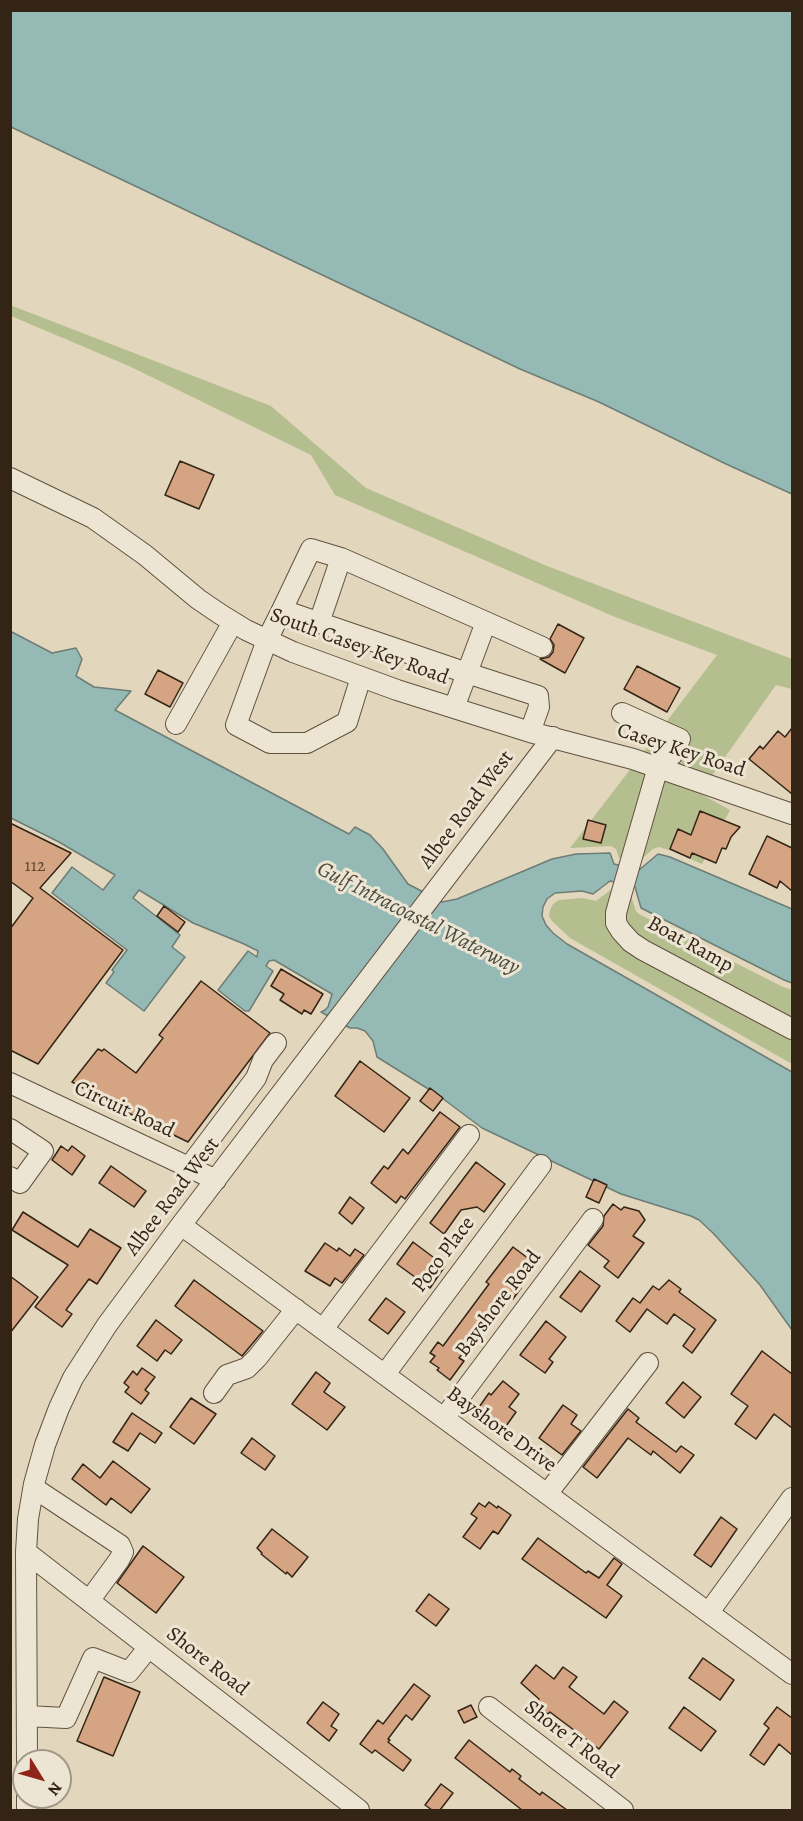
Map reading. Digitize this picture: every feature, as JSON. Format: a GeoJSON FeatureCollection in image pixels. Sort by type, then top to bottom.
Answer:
{"type":"FeatureCollection","features":[{"type":"Feature","properties":{"kind":"street","name":"South Casey Key Road"},"geometry":{"type":"LineString","coordinates":[[10,478],[93,518],[145,555],[198,599],[233,622],[267,640],[361,677],[530,732],[553,737]]}},
{"type":"Feature","properties":{"kind":"street"},"geometry":{"type":"LineString","coordinates":[[361,677],[347,722],[307,743],[270,743],[236,725],[267,640],[311,549],[341,558],[542,647]]}},
{"type":"Feature","properties":{"kind":"street"},"geometry":{"type":"LineString","coordinates":[[319,623],[341,558]]}},
{"type":"Feature","properties":{"kind":"street"},"geometry":{"type":"LineString","coordinates":[[282,610],[538,696],[539,707],[530,732]]}},
{"type":"Feature","properties":{"kind":"street"},"geometry":{"type":"LineString","coordinates":[[176,724],[233,622]]}},
{"type":"Feature","properties":{"kind":"street"},"geometry":{"type":"LineString","coordinates":[[454,708],[486,622]]}},
{"type":"Feature","properties":{"kind":"street"},"geometry":{"type":"LineString","coordinates":[[622,713],[680,739],[672,755],[658,767]]}},
{"type":"Feature","properties":{"kind":"street","name":"Casey Key Road"},"geometry":{"type":"LineString","coordinates":[[553,737],[658,767],[792,814]]}},
{"type":"Feature","properties":{"kind":"street","name":"Albee Road West"},"geometry":{"type":"LineString","coordinates":[[26,1749],[27,1716],[19,1673],[28,1519],[50,1431],[73,1378],[107,1325],[553,737]]}},
{"type":"Feature","properties":{"kind":"street","name":"Boat Ramp"},"geometry":{"type":"LineString","coordinates":[[658,767],[616,913],[616,923],[631,942],[792,1029]]}},
{"type":"Feature","properties":{"kind":"street"},"geometry":{"type":"LineString","coordinates":[[189,1167],[256,1077],[263,1060],[276,1043]]}},
{"type":"Feature","properties":{"kind":"street"},"geometry":{"type":"LineString","coordinates":[[256,1077],[286,1089]]}},
{"type":"Feature","properties":{"kind":"street","name":"Circuit Road"},"geometry":{"type":"LineString","coordinates":[[10,1083],[216,1180]]}},
{"type":"Feature","properties":{"kind":"street"},"geometry":{"type":"LineString","coordinates":[[10,1129],[44,1150],[14,1185]]}},
{"type":"Feature","properties":{"kind":"street"},"geometry":{"type":"LineString","coordinates":[[323,1329],[469,1135]]}},
{"type":"Feature","properties":{"kind":"street","name":"Poco Place"},"geometry":{"type":"LineString","coordinates":[[385,1374],[542,1165]]}},
{"type":"Feature","properties":{"kind":"street","name":"Bayshore Road"},"geometry":{"type":"LineString","coordinates":[[444,1418],[593,1219]]}},
{"type":"Feature","properties":{"kind":"street","name":"Bayshore Drive"},"geometry":{"type":"LineString","coordinates":[[182,1225],[792,1674]]}},
{"type":"Feature","properties":{"kind":"street"},"geometry":{"type":"LineString","coordinates":[[214,1393],[227,1375],[247,1368],[257,1358],[296,1310]]}},
{"type":"Feature","properties":{"kind":"street"},"geometry":{"type":"LineString","coordinates":[[548,1494],[648,1363]]}},
{"type":"Feature","properties":{"kind":"street"},"geometry":{"type":"LineString","coordinates":[[34,1488],[120,1545],[123,1552],[119,1560],[89,1601]]}},
{"type":"Feature","properties":{"kind":"street"},"geometry":{"type":"LineString","coordinates":[[709,1612],[792,1498]]}},
{"type":"Feature","properties":{"kind":"street","name":"Shore Road"},"geometry":{"type":"LineString","coordinates":[[26,1552],[359,1810]]}},
{"type":"Feature","properties":{"kind":"street"},"geometry":{"type":"LineString","coordinates":[[27,1716],[66,1718],[93,1658],[129,1672],[148,1647]]}},
{"type":"Feature","properties":{"kind":"street","name":"Shore T Road"},"geometry":{"type":"LineString","coordinates":[[489,1707],[623,1810]]}},
{"type":"Feature","properties":{"kind":"green space"},"geometry":{"type":"Polygon","coordinates":[[[10,305],[271,406],[366,488],[547,566],[792,659],[792,689],[776,685],[711,777],[642,754],[717,655],[615,617],[335,495],[311,455],[129,366],[11,316],[10,305]]]}},
{"type":"Feature","properties":{"kind":"green space"},"geometry":{"type":"Polygon","coordinates":[[[632,767],[702,790],[701,794],[730,810],[702,864],[659,847],[653,849],[637,863],[619,858],[616,849],[611,846],[570,848],[632,767]]]}},
{"type":"Feature","properties":{"kind":"green space"},"geometry":{"type":"Polygon","coordinates":[[[613,888],[630,893],[639,914],[792,990],[792,1064],[570,938],[549,916],[553,904],[559,900],[582,898],[596,901],[613,888]]]}},
{"type":"Feature","properties":{"kind":"water"},"geometry":{"type":"Polygon","coordinates":[[[10,11],[792,11],[792,494],[599,402],[520,369],[11,127],[10,11]]]}},
{"type":"Feature","properties":{"kind":"water","name":"Gulf Intracoastal Waterway"},"geometry":{"type":"Polygon","coordinates":[[[10,631],[52,653],[76,648],[82,659],[76,676],[94,687],[131,691],[115,710],[349,834],[355,827],[370,835],[408,884],[442,902],[457,899],[552,859],[576,854],[610,853],[614,864],[639,870],[658,854],[670,857],[792,909],[792,983],[641,908],[635,887],[610,881],[593,894],[582,891],[555,893],[547,899],[542,916],[553,933],[567,944],[792,1072],[792,1330],[760,1285],[699,1220],[621,1194],[482,1128],[438,1095],[377,1057],[373,1041],[365,1031],[350,1028],[321,1012],[328,1007],[332,994],[274,960],[269,961],[266,966],[273,971],[249,1011],[245,1011],[218,990],[248,951],[257,957],[258,951],[193,923],[139,890],[133,898],[180,935],[172,947],[185,957],[144,1011],[106,983],[114,972],[112,970],[127,950],[52,893],[72,867],[103,890],[115,875],[59,842],[11,818],[10,631]]]}},
{"type":"Feature","properties":{"kind":"building"},"geometry":{"type":"Polygon","coordinates":[[[180,461],[214,475],[199,509],[165,495],[180,461]]]}},
{"type":"Feature","properties":{"kind":"building"},"geometry":{"type":"Polygon","coordinates":[[[558,624],[584,638],[565,673],[540,659],[549,657],[553,652],[554,645],[550,639],[558,624]]]}},
{"type":"Feature","properties":{"kind":"building"},"geometry":{"type":"Polygon","coordinates":[[[637,666],[680,688],[667,712],[624,689],[637,666]]]}},
{"type":"Feature","properties":{"kind":"building"},"geometry":{"type":"Polygon","coordinates":[[[158,670],[183,683],[170,707],[145,694],[158,670]]]}},
{"type":"Feature","properties":{"kind":"building"},"geometry":{"type":"Polygon","coordinates":[[[792,728],[792,794],[749,759],[760,746],[763,749],[778,731],[785,737],[792,728]]]}},
{"type":"Feature","properties":{"kind":"building"},"geometry":{"type":"Polygon","coordinates":[[[700,811],[740,827],[731,837],[726,849],[722,848],[716,863],[692,853],[690,858],[670,849],[678,829],[691,835],[700,811]]]}},
{"type":"Feature","properties":{"kind":"building"},"geometry":{"type":"Polygon","coordinates":[[[588,820],[606,825],[601,843],[583,839],[588,820]]]}},
{"type":"Feature","properties":{"kind":"building"},"geometry":{"type":"Polygon","coordinates":[[[10,823],[71,853],[40,888],[123,950],[38,1064],[10,1050],[10,929],[33,898],[10,881],[10,823]]]}},
{"type":"Feature","properties":{"kind":"building"},"geometry":{"type":"Polygon","coordinates":[[[767,836],[792,848],[792,891],[780,881],[777,888],[749,874],[767,836]]]}},
{"type":"Feature","properties":{"kind":"building"},"geometry":{"type":"Polygon","coordinates":[[[164,906],[185,922],[178,932],[157,916],[164,906]]]}},
{"type":"Feature","properties":{"kind":"building"},"geometry":{"type":"Polygon","coordinates":[[[281,969],[323,994],[311,1014],[304,1010],[302,1014],[280,1000],[284,994],[271,986],[281,969]]]}},
{"type":"Feature","properties":{"kind":"building"},"geometry":{"type":"Polygon","coordinates":[[[201,981],[270,1033],[188,1142],[112,1105],[72,1082],[98,1049],[102,1051],[104,1049],[136,1073],[163,1038],[159,1035],[201,981]]]}},
{"type":"Feature","properties":{"kind":"building"},"geometry":{"type":"Polygon","coordinates":[[[360,1061],[410,1098],[384,1132],[335,1096],[360,1061]]]}},
{"type":"Feature","properties":{"kind":"building"},"geometry":{"type":"Polygon","coordinates":[[[430,1088],[443,1098],[433,1111],[420,1101],[430,1088]]]}},
{"type":"Feature","properties":{"kind":"building"},"geometry":{"type":"Polygon","coordinates":[[[440,1112],[460,1127],[405,1199],[401,1196],[396,1203],[371,1183],[384,1166],[388,1169],[403,1149],[408,1154],[440,1112]]]}},
{"type":"Feature","properties":{"kind":"building"},"geometry":{"type":"Polygon","coordinates":[[[61,1146],[68,1151],[72,1146],[85,1156],[72,1175],[52,1160],[61,1146]]]}},
{"type":"Feature","properties":{"kind":"building"},"geometry":{"type":"Polygon","coordinates":[[[476,1162],[505,1184],[484,1212],[477,1207],[461,1210],[444,1234],[430,1223],[476,1162]]]}},
{"type":"Feature","properties":{"kind":"building"},"geometry":{"type":"Polygon","coordinates":[[[111,1166],[146,1191],[134,1207],[99,1183],[111,1166]]]}},
{"type":"Feature","properties":{"kind":"building"},"geometry":{"type":"Polygon","coordinates":[[[594,1179],[607,1185],[599,1203],[586,1197],[594,1179]]]}},
{"type":"Feature","properties":{"kind":"building"},"geometry":{"type":"Polygon","coordinates":[[[350,1197],[364,1208],[352,1224],[339,1213],[350,1197]]]}},
{"type":"Feature","properties":{"kind":"building"},"geometry":{"type":"Polygon","coordinates":[[[613,1204],[621,1210],[624,1207],[639,1211],[645,1220],[633,1236],[644,1243],[618,1278],[604,1267],[609,1261],[588,1245],[603,1226],[604,1216],[613,1204]]]}},
{"type":"Feature","properties":{"kind":"building"},"geometry":{"type":"Polygon","coordinates":[[[23,1212],[78,1247],[90,1229],[121,1248],[97,1284],[89,1279],[66,1310],[72,1314],[62,1327],[35,1307],[68,1265],[12,1230],[23,1212]]]}},
{"type":"Feature","properties":{"kind":"building"},"geometry":{"type":"Polygon","coordinates":[[[413,1242],[445,1266],[430,1288],[397,1264],[413,1242]]]}},
{"type":"Feature","properties":{"kind":"building"},"geometry":{"type":"Polygon","coordinates":[[[325,1243],[337,1251],[339,1248],[350,1256],[355,1249],[364,1255],[342,1283],[335,1278],[330,1286],[305,1271],[325,1243]]]}},
{"type":"Feature","properties":{"kind":"building"},"geometry":{"type":"Polygon","coordinates":[[[513,1247],[533,1262],[516,1285],[521,1288],[513,1299],[510,1297],[485,1330],[482,1328],[459,1358],[464,1361],[450,1380],[430,1362],[435,1356],[430,1353],[438,1342],[443,1346],[489,1284],[486,1282],[513,1247]]]}},
{"type":"Feature","properties":{"kind":"building"},"geometry":{"type":"Polygon","coordinates":[[[580,1271],[600,1286],[581,1312],[560,1297],[580,1271]]]}},
{"type":"Feature","properties":{"kind":"building"},"geometry":{"type":"Polygon","coordinates":[[[10,1276],[38,1297],[10,1333],[10,1276]]]}},
{"type":"Feature","properties":{"kind":"building"},"geometry":{"type":"Polygon","coordinates":[[[194,1280],[263,1331],[242,1356],[175,1306],[194,1280]]]}},
{"type":"Feature","properties":{"kind":"building"},"geometry":{"type":"Polygon","coordinates":[[[669,1280],[681,1289],[679,1292],[716,1320],[692,1353],[683,1346],[695,1329],[674,1314],[667,1324],[647,1309],[630,1332],[616,1321],[633,1298],[640,1303],[653,1286],[659,1290],[669,1280]]]}},
{"type":"Feature","properties":{"kind":"building"},"geometry":{"type":"Polygon","coordinates":[[[386,1298],[405,1312],[388,1334],[369,1320],[386,1298]]]}},
{"type":"Feature","properties":{"kind":"building"},"geometry":{"type":"Polygon","coordinates":[[[156,1320],[182,1340],[171,1354],[165,1350],[157,1361],[137,1346],[156,1320]]]}},
{"type":"Feature","properties":{"kind":"building"},"geometry":{"type":"Polygon","coordinates":[[[546,1321],[566,1337],[549,1359],[553,1362],[545,1373],[520,1355],[546,1321]]]}},
{"type":"Feature","properties":{"kind":"building"},"geometry":{"type":"Polygon","coordinates":[[[762,1351],[792,1374],[792,1428],[774,1414],[756,1439],[735,1424],[748,1406],[731,1394],[762,1351]]]}},
{"type":"Feature","properties":{"kind":"building"},"geometry":{"type":"Polygon","coordinates":[[[142,1368],[155,1377],[145,1390],[149,1393],[141,1404],[125,1392],[129,1387],[124,1383],[133,1371],[137,1375],[142,1368]]]}},
{"type":"Feature","properties":{"kind":"building"},"geometry":{"type":"Polygon","coordinates":[[[316,1372],[330,1383],[324,1392],[345,1407],[327,1430],[292,1404],[316,1372]]]}},
{"type":"Feature","properties":{"kind":"building"},"geometry":{"type":"Polygon","coordinates":[[[503,1381],[519,1394],[509,1407],[516,1412],[504,1429],[477,1410],[489,1393],[491,1395],[503,1381]]]}},
{"type":"Feature","properties":{"kind":"building"},"geometry":{"type":"Polygon","coordinates":[[[683,1382],[701,1397],[684,1418],[666,1403],[683,1382]]]}},
{"type":"Feature","properties":{"kind":"building"},"geometry":{"type":"Polygon","coordinates":[[[191,1398],[216,1414],[194,1444],[170,1427],[191,1398]]]}},
{"type":"Feature","properties":{"kind":"building"},"geometry":{"type":"Polygon","coordinates":[[[563,1405],[577,1415],[571,1424],[581,1431],[562,1455],[539,1438],[563,1405]]]}},
{"type":"Feature","properties":{"kind":"building"},"geometry":{"type":"Polygon","coordinates":[[[628,1409],[639,1418],[636,1422],[676,1452],[681,1446],[694,1455],[680,1473],[653,1451],[651,1455],[628,1438],[597,1478],[583,1467],[628,1409]]]}},
{"type":"Feature","properties":{"kind":"building"},"geometry":{"type":"Polygon","coordinates":[[[132,1413],[162,1433],[155,1443],[140,1433],[128,1451],[113,1442],[132,1413]]]}},
{"type":"Feature","properties":{"kind":"building"},"geometry":{"type":"Polygon","coordinates":[[[252,1438],[275,1456],[265,1470],[241,1453],[252,1438]]]}},
{"type":"Feature","properties":{"kind":"building"},"geometry":{"type":"Polygon","coordinates":[[[113,1461],[150,1489],[131,1513],[111,1498],[106,1505],[72,1479],[83,1464],[100,1478],[113,1461]]]}},
{"type":"Feature","properties":{"kind":"building"},"geometry":{"type":"Polygon","coordinates":[[[489,1502],[511,1515],[498,1534],[493,1531],[480,1549],[463,1537],[477,1518],[471,1514],[479,1503],[485,1507],[489,1502]]]}},
{"type":"Feature","properties":{"kind":"building"},"geometry":{"type":"Polygon","coordinates":[[[721,1517],[737,1529],[711,1567],[694,1555],[721,1517]]]}},
{"type":"Feature","properties":{"kind":"building"},"geometry":{"type":"Polygon","coordinates":[[[272,1529],[308,1557],[292,1577],[261,1554],[257,1548],[272,1529]]]}},
{"type":"Feature","properties":{"kind":"building"},"geometry":{"type":"Polygon","coordinates":[[[538,1538],[586,1573],[588,1571],[599,1578],[614,1558],[622,1564],[607,1585],[622,1596],[606,1618],[522,1559],[538,1538]]]}},
{"type":"Feature","properties":{"kind":"building"},"geometry":{"type":"Polygon","coordinates":[[[143,1546],[184,1577],[156,1613],[117,1583],[143,1546]]]}},
{"type":"Feature","properties":{"kind":"building"},"geometry":{"type":"Polygon","coordinates":[[[429,1594],[449,1609],[436,1626],[416,1611],[429,1594]]]}},
{"type":"Feature","properties":{"kind":"building"},"geometry":{"type":"Polygon","coordinates":[[[703,1658],[734,1680],[720,1700],[689,1678],[703,1658]]]}},
{"type":"Feature","properties":{"kind":"building"},"geometry":{"type":"Polygon","coordinates":[[[536,1665],[554,1679],[563,1667],[577,1677],[569,1687],[604,1714],[614,1701],[628,1712],[599,1749],[550,1712],[548,1714],[535,1704],[539,1699],[521,1683],[536,1665]]]}},
{"type":"Feature","properties":{"kind":"building"},"geometry":{"type":"Polygon","coordinates":[[[104,1677],[140,1692],[113,1756],[77,1741],[104,1677]]]}},
{"type":"Feature","properties":{"kind":"building"},"geometry":{"type":"Polygon","coordinates":[[[414,1684],[430,1696],[412,1720],[406,1715],[388,1739],[390,1740],[388,1742],[411,1760],[403,1771],[375,1750],[372,1753],[360,1744],[378,1720],[383,1724],[414,1684]]]}},
{"type":"Feature","properties":{"kind":"building"},"geometry":{"type":"Polygon","coordinates":[[[323,1702],[339,1714],[331,1726],[337,1730],[329,1741],[307,1723],[323,1702]]]}},
{"type":"Feature","properties":{"kind":"building"},"geometry":{"type":"Polygon","coordinates":[[[471,1705],[477,1717],[464,1723],[458,1711],[471,1705]]]}},
{"type":"Feature","properties":{"kind":"building"},"geometry":{"type":"Polygon","coordinates":[[[684,1707],[716,1731],[701,1751],[669,1728],[684,1707]]]}},
{"type":"Feature","properties":{"kind":"building"},"geometry":{"type":"Polygon","coordinates":[[[777,1707],[792,1718],[792,1755],[779,1744],[764,1765],[750,1755],[769,1728],[764,1724],[777,1707]]]}},
{"type":"Feature","properties":{"kind":"building"},"geometry":{"type":"Polygon","coordinates":[[[469,1740],[510,1772],[512,1769],[521,1776],[519,1779],[540,1795],[542,1792],[567,1810],[522,1810],[455,1758],[469,1740]]]}},
{"type":"Feature","properties":{"kind":"building"},"geometry":{"type":"Polygon","coordinates":[[[441,1784],[453,1793],[440,1810],[432,1810],[425,1805],[441,1784]]]}}]}
